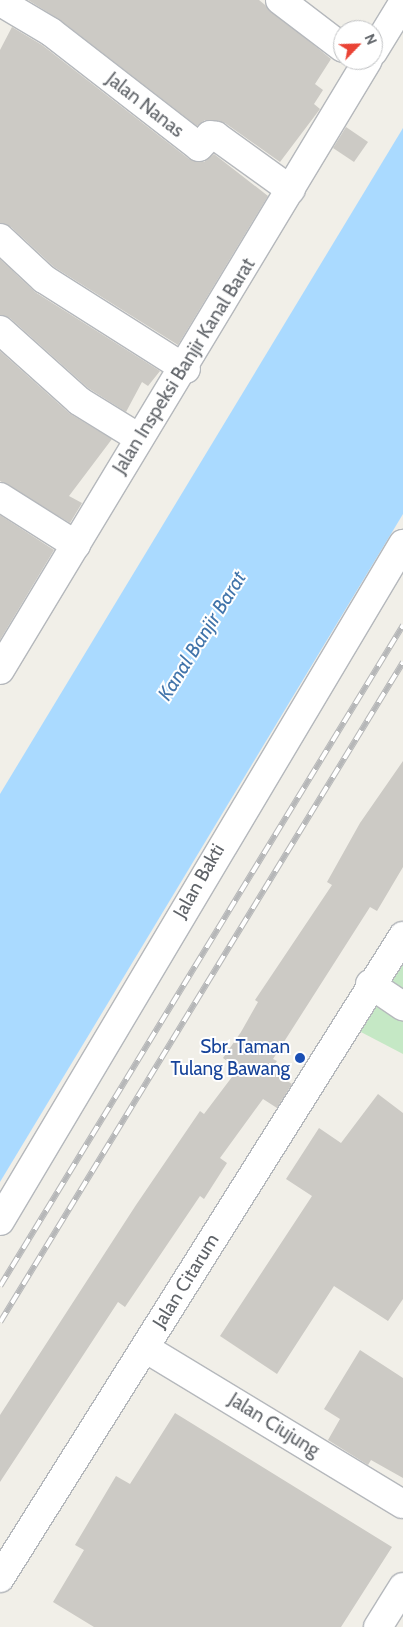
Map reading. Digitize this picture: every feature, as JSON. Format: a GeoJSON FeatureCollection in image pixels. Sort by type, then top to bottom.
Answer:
{"type":"FeatureCollection","features":[{"type":"Feature","properties":{"kind":"street"},"geometry":{"type":"LineString","coordinates":[[280,0],[333,40]]}},
{"type":"Feature","properties":{"kind":"street","name":"Jalan Inspeksi Banjir Kanal Barat"},"geometry":{"type":"LineString","coordinates":[[383,34],[403,3]]}},
{"type":"Feature","properties":{"kind":"street","name":"Jalan Nanas"},"geometry":{"type":"LineString","coordinates":[[7,9],[58,37],[199,147],[210,135],[216,136],[291,190]]}},
{"type":"Feature","properties":{"kind":"street","name":"Jalan Inspeksi Banjir Kanal Barat"},"geometry":{"type":"LineString","coordinates":[[0,670],[76,546],[138,438],[186,368],[361,70]]}},
{"type":"Feature","properties":{"kind":"street"},"geometry":{"type":"LineString","coordinates":[[0,238],[68,296],[186,368]]}},
{"type":"Feature","properties":{"kind":"street"},"geometry":{"type":"LineString","coordinates":[[0,330],[79,401],[138,438]]}},
{"type":"Feature","properties":{"kind":"street"},"geometry":{"type":"LineString","coordinates":[[0,497],[76,546]]}},
{"type":"Feature","properties":{"kind":"street","name":"Jalan Bakti"},"geometry":{"type":"LineString","coordinates":[[0,1221],[403,544]]}},
{"type":"Feature","properties":{"kind":"street","name":"Jalan Citarum"},"geometry":{"type":"LineString","coordinates":[[0,1578],[370,984],[403,936]]}},
{"type":"Feature","properties":{"kind":"street"},"geometry":{"type":"LineString","coordinates":[[370,984],[403,1006]]}},
{"type":"Feature","properties":{"kind":"street","name":"Jalan Ciujung"},"geometry":{"type":"LineString","coordinates":[[144,1348],[403,1504]]}},
{"type":"Feature","properties":{"kind":"street"},"geometry":{"type":"LineString","coordinates":[[378,1627],[403,1587]]}},
{"type":"Feature","properties":{"kind":"green space"},"geometry":{"type":"Polygon","coordinates":[[[403,958],[403,1054],[359,1031],[403,958]]]}},
{"type":"Feature","properties":{"kind":"water","name":"Kanal Banjir Barat"},"geometry":{"type":"Polygon","coordinates":[[[403,128],[403,514],[0,1182],[0,794],[403,128]]]}},
{"type":"Feature","properties":{"kind":"building"},"geometry":{"type":"Polygon","coordinates":[[[28,0],[259,0],[331,59],[315,84],[323,90],[314,104],[320,109],[280,162],[225,123],[205,120],[197,126],[60,20],[28,0]]]}},
{"type":"Feature","properties":{"kind":"building"},"geometry":{"type":"Polygon","coordinates":[[[12,27],[42,45],[189,159],[204,162],[214,154],[268,196],[178,345],[54,267],[11,227],[0,223],[0,50],[12,27]]]}},
{"type":"Feature","properties":{"kind":"building"},"geometry":{"type":"Polygon","coordinates":[[[346,127],[368,142],[354,162],[333,148],[346,127]]]}},
{"type":"Feature","properties":{"kind":"building"},"geometry":{"type":"Polygon","coordinates":[[[0,259],[35,292],[160,371],[148,386],[142,382],[126,412],[88,388],[10,318],[0,315],[0,259]]]}},
{"type":"Feature","properties":{"kind":"building"},"geometry":{"type":"Polygon","coordinates":[[[0,351],[69,413],[112,439],[69,496],[82,503],[70,523],[0,481],[0,351]]]}},
{"type":"Feature","properties":{"kind":"building"},"geometry":{"type":"Polygon","coordinates":[[[0,515],[54,550],[0,640],[0,515]]]}},
{"type":"Feature","properties":{"kind":"building"},"geometry":{"type":"Polygon","coordinates":[[[403,761],[403,867],[377,911],[370,907],[273,1059],[277,1061],[270,1070],[292,1084],[277,1108],[263,1099],[220,1158],[227,1163],[204,1199],[200,1196],[125,1307],[118,1302],[0,1482],[0,1415],[136,1205],[200,1111],[204,1114],[238,1069],[223,1058],[258,1002],[255,1000],[332,885],[327,882],[360,823],[403,761]]]}},
{"type":"Feature","properties":{"kind":"building"},"geometry":{"type":"Polygon","coordinates":[[[378,1094],[403,1113],[403,1299],[388,1321],[334,1286],[277,1374],[220,1336],[312,1196],[286,1179],[319,1128],[341,1143],[378,1094]]]}},
{"type":"Feature","properties":{"kind":"building"},"geometry":{"type":"Polygon","coordinates":[[[360,1350],[403,1378],[403,1478],[371,1460],[368,1465],[328,1440],[340,1419],[324,1409],[360,1350]]]}},
{"type":"Feature","properties":{"kind":"building"},"geometry":{"type":"Polygon","coordinates":[[[175,1413],[392,1547],[341,1627],[94,1627],[53,1602],[84,1550],[75,1545],[116,1476],[130,1484],[175,1413]]]}},
{"type":"Feature","properties":{"kind":"railway"},"geometry":{"type":"LineString","coordinates":[[0,1286],[403,625]]}},
{"type":"Feature","properties":{"kind":"railway"},"geometry":{"type":"LineString","coordinates":[[0,1322],[403,662]]}},
{"type":"Feature","properties":{"kind":"place","name":"Sbr. Taman Tulang Bawang"},"geometry":{"type":"Point","coordinates":[300,1058]}}]}
